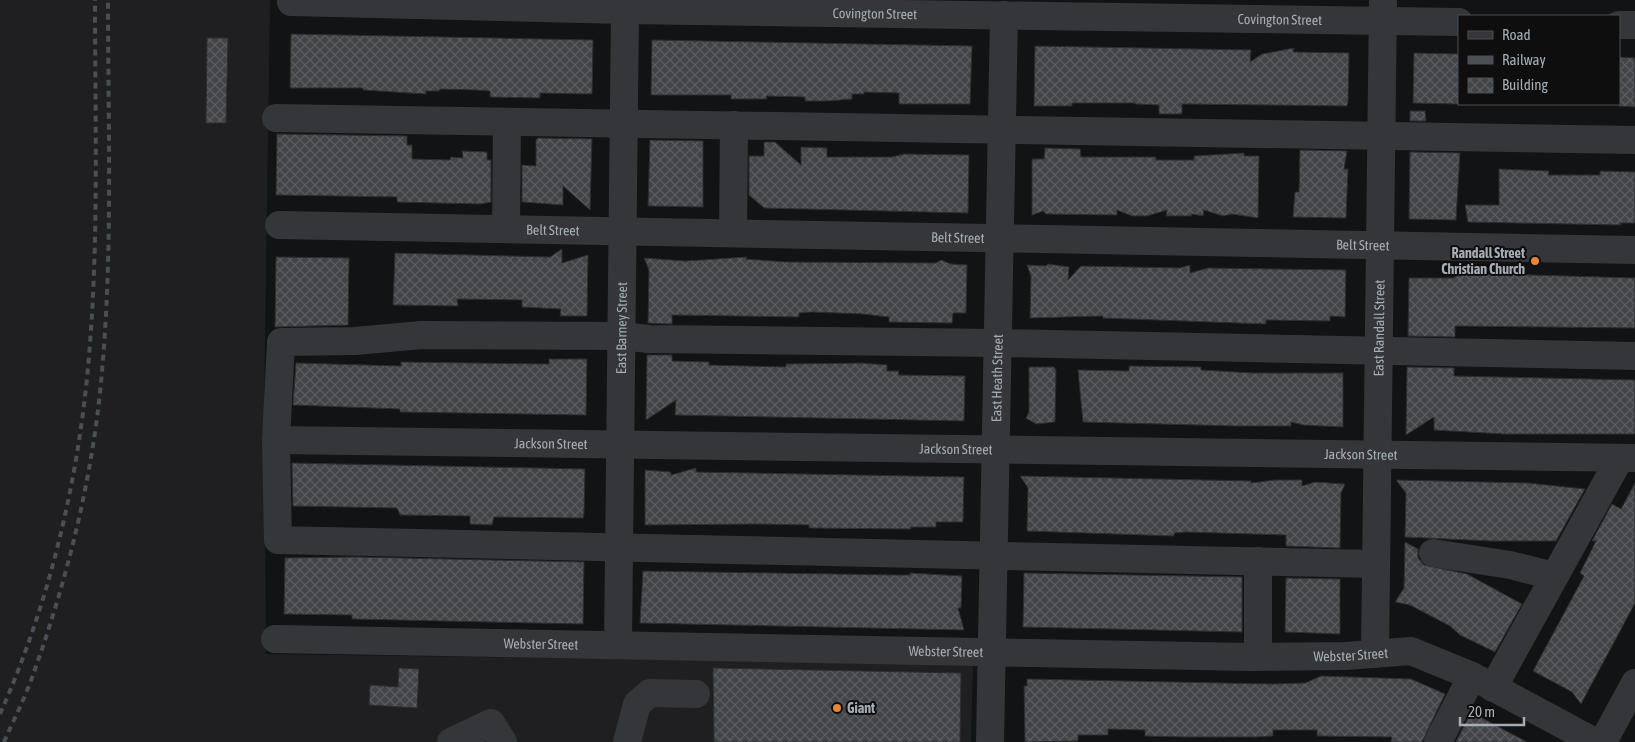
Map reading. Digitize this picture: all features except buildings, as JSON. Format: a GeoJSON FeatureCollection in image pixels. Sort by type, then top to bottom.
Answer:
{"type":"FeatureCollection","features":[{"type":"Feature","properties":{"kind":"street","name":"Covington Street"},"geometry":{"type":"LineString","coordinates":[[291,2],[625,10],[1004,15],[1383,10],[1458,22]]}},
{"type":"Feature","properties":{"kind":"street","name":"East Barney Street"},"geometry":{"type":"LineString","coordinates":[[618,644],[625,10]]}},
{"type":"Feature","properties":{"kind":"street","name":"East Randall Street"},"geometry":{"type":"LineString","coordinates":[[1375,654],[1383,10]]}},
{"type":"Feature","properties":{"kind":"street","name":"East Heath Street"},"geometry":{"type":"LineString","coordinates":[[990,742],[1004,15]]}},
{"type":"Feature","properties":{"kind":"street"},"geometry":{"type":"LineString","coordinates":[[1620,25],[1635,26]]}},
{"type":"Feature","properties":{"kind":"street"},"geometry":{"type":"LineString","coordinates":[[276,118],[1635,140]]}},
{"type":"Feature","properties":{"kind":"street"},"geometry":{"type":"LineString","coordinates":[[506,229],[507,122]]}},
{"type":"Feature","properties":{"kind":"street"},"geometry":{"type":"LineString","coordinates":[[733,233],[734,125]]}},
{"type":"Feature","properties":{"kind":"street","name":"Belt Street"},"geometry":{"type":"LineString","coordinates":[[279,225],[1635,250]]}},
{"type":"Feature","properties":{"kind":"street"},"geometry":{"type":"LineString","coordinates":[[1376,564],[278,540],[276,440],[281,342],[356,341],[422,335],[621,336],[649,339],[998,343],[1635,356]]}},
{"type":"Feature","properties":{"kind":"street","name":"Jackson Street"},"geometry":{"type":"LineString","coordinates":[[276,440],[996,448],[1627,458]]}},
{"type":"Feature","properties":{"kind":"street"},"geometry":{"type":"LineString","coordinates":[[1438,742],[1483,682],[1554,576],[1627,458]]}},
{"type":"Feature","properties":{"kind":"street"},"geometry":{"type":"LineString","coordinates":[[1433,553],[1510,565],[1554,576]]}},
{"type":"Feature","properties":{"kind":"street"},"geometry":{"type":"LineString","coordinates":[[1258,561],[1258,656]]}},
{"type":"Feature","properties":{"kind":"street","name":"Webster Street"},"geometry":{"type":"LineString","coordinates":[[275,638],[1258,656],[1375,654],[1411,651],[1483,682],[1595,742]]}},
{"type":"Feature","properties":{"kind":"street"},"geometry":{"type":"LineString","coordinates":[[1603,742],[1635,683]]}},
{"type":"Feature","properties":{"kind":"street"},"geometry":{"type":"LineString","coordinates":[[627,742],[638,704],[650,693],[696,694]]}},
{"type":"Feature","properties":{"kind":"street"},"geometry":{"type":"LineString","coordinates":[[451,742],[491,723],[502,742]]}},
{"type":"Feature","properties":{"kind":"shaded area"},"geometry":{"type":"Polygon","coordinates":[[[0,0],[270,0],[264,408],[266,654],[973,664],[971,742],[0,742],[0,0]]]}},
{"type":"Feature","properties":{"kind":"railway"},"geometry":{"type":"LineString","coordinates":[[0,714],[34,628],[47,584],[60,539],[78,448],[89,356],[94,267],[96,178],[95,0]]}},
{"type":"Feature","properties":{"kind":"railway"},"geometry":{"type":"LineString","coordinates":[[4,742],[31,681],[65,576],[88,477],[98,410],[103,359],[108,257],[108,0]]}},
{"type":"Feature","properties":{"kind":"place","name":"Randall Street Christian Church"},"geometry":{"type":"Point","coordinates":[1535,261]}},
{"type":"Feature","properties":{"kind":"place","name":"Giant"},"geometry":{"type":"Point","coordinates":[837,708]}}]}
